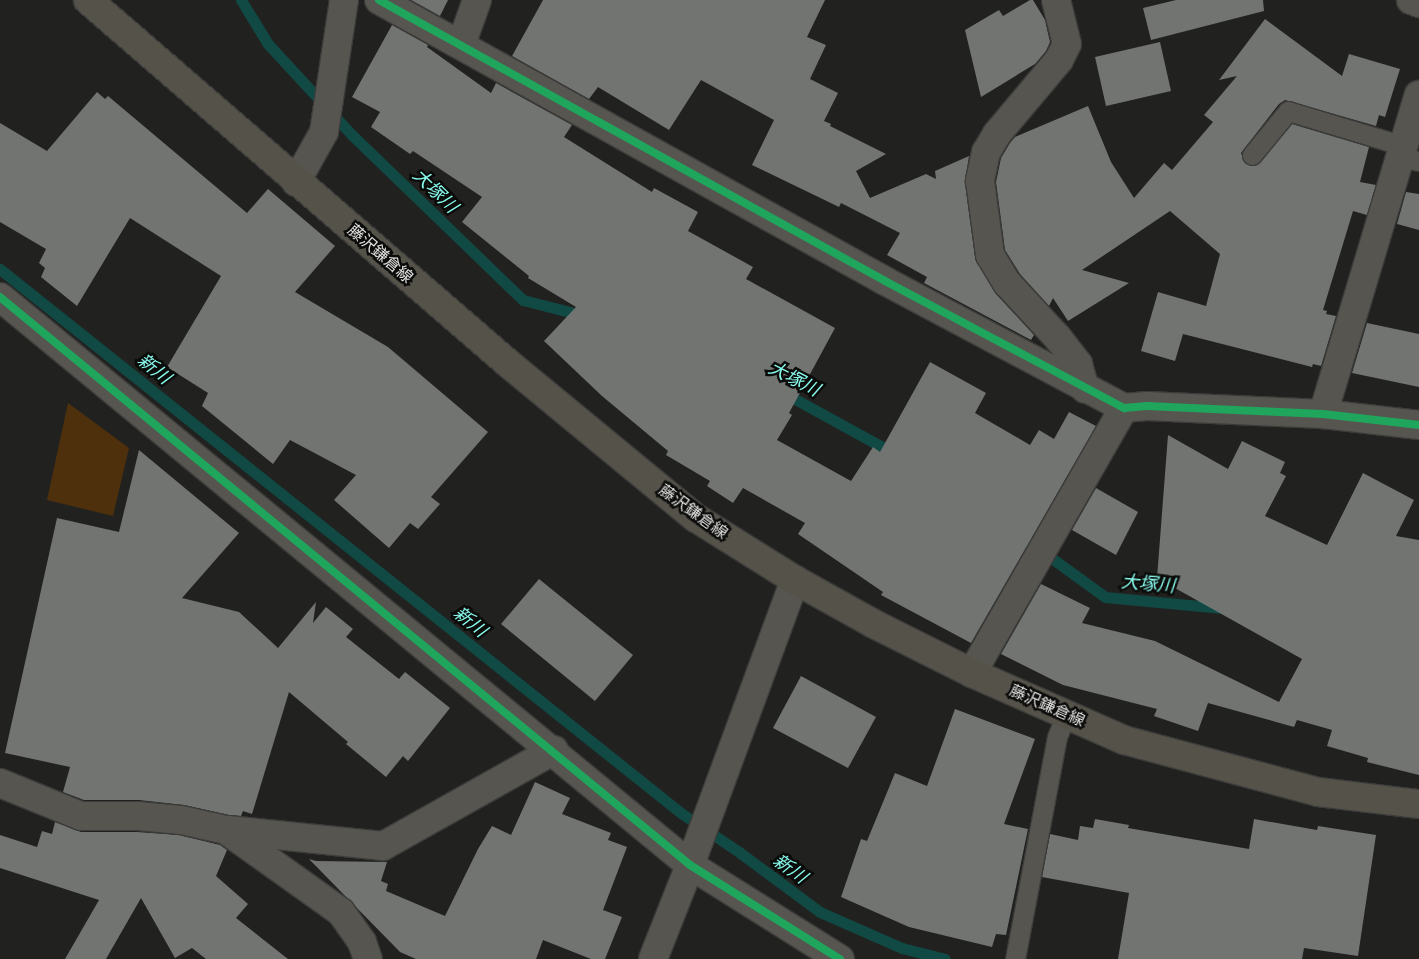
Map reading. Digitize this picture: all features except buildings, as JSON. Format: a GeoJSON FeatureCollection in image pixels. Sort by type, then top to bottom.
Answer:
{"type":"FeatureCollection","features":[{"type":"Feature","properties":{"kind":"main road","name":"藤沢鎌倉線"},"geometry":{"type":"LineString","coordinates":[[88,0],[296,182],[509,364],[696,518],[795,580],[874,624],[972,673],[1124,740],[1318,792],[1419,804]]}},
{"type":"Feature","properties":{"kind":"street"},"geometry":{"type":"LineString","coordinates":[[296,182],[324,132],[344,0]]}},
{"type":"Feature","properties":{"kind":"street"},"geometry":{"type":"LineString","coordinates":[[379,0],[876,276],[1085,389],[1124,408],[1147,406],[1323,414],[1419,425]]}},
{"type":"Feature","properties":{"kind":"street"},"geometry":{"type":"LineString","coordinates":[[461,45],[477,0]]}},
{"type":"Feature","properties":{"kind":"street"},"geometry":{"type":"LineString","coordinates":[[1056,0],[1067,44],[1060,60],[1008,119],[993,140],[986,152],[980,181],[990,255],[1007,283],[1058,338],[1078,364],[1085,389]]}},
{"type":"Feature","properties":{"kind":"street"},"geometry":{"type":"LineString","coordinates":[[1411,0],[1419,3]]}},
{"type":"Feature","properties":{"kind":"street"},"geometry":{"type":"LineString","coordinates":[[1323,414],[1408,155],[1419,95]]}},
{"type":"Feature","properties":{"kind":"street"},"geometry":{"type":"LineString","coordinates":[[0,297],[554,750],[690,865],[840,959]]}},
{"type":"Feature","properties":{"kind":"street"},"geometry":{"type":"LineString","coordinates":[[972,673],[1124,408]]}},
{"type":"Feature","properties":{"kind":"street"},"geometry":{"type":"LineString","coordinates":[[653,959],[690,865],[795,580]]}},
{"type":"Feature","properties":{"kind":"street"},"geometry":{"type":"LineString","coordinates":[[0,783],[81,816],[138,816],[181,820],[226,830],[383,846],[554,750]]}},
{"type":"Feature","properties":{"kind":"street"},"geometry":{"type":"LineString","coordinates":[[226,830],[341,912],[362,942],[368,959]]}},
{"type":"Feature","properties":{"kind":"lane"},"geometry":{"type":"LineString","coordinates":[[1252,155],[1288,111],[1408,155]]}},
{"type":"Feature","properties":{"kind":"lane"},"geometry":{"type":"LineString","coordinates":[[1016,955],[1057,737],[1066,715]]}},
{"type":"Feature","properties":{"kind":"shaded area"},"geometry":{"type":"Polygon","coordinates":[[[68,403],[129,448],[113,516],[47,500],[68,403]]]}},
{"type":"Feature","properties":{"kind":"waterway","name":"大塚川"},"geometry":{"type":"LineString","coordinates":[[241,0],[268,44],[352,135],[523,300],[586,316]]}},
{"type":"Feature","properties":{"kind":"waterway","name":"新川"},"geometry":{"type":"LineString","coordinates":[[0,269],[681,813],[739,852],[820,912],[902,948],[945,959]]}},
{"type":"Feature","properties":{"kind":"waterway","name":"大塚川"},"geometry":{"type":"LineString","coordinates":[[784,393],[895,454]]}},
{"type":"Feature","properties":{"kind":"waterway","name":"大塚川"},"geometry":{"type":"LineString","coordinates":[[1017,533],[1105,597],[1222,608]]}},
{"type":"Feature","properties":{"kind":"cycle path"},"geometry":{"type":"LineString","coordinates":[[379,0],[885,281],[1124,408],[1147,406],[1323,414],[1419,425]]}},
{"type":"Feature","properties":{"kind":"cycle path"},"geometry":{"type":"LineString","coordinates":[[0,297],[690,865],[840,959]]}}]}
